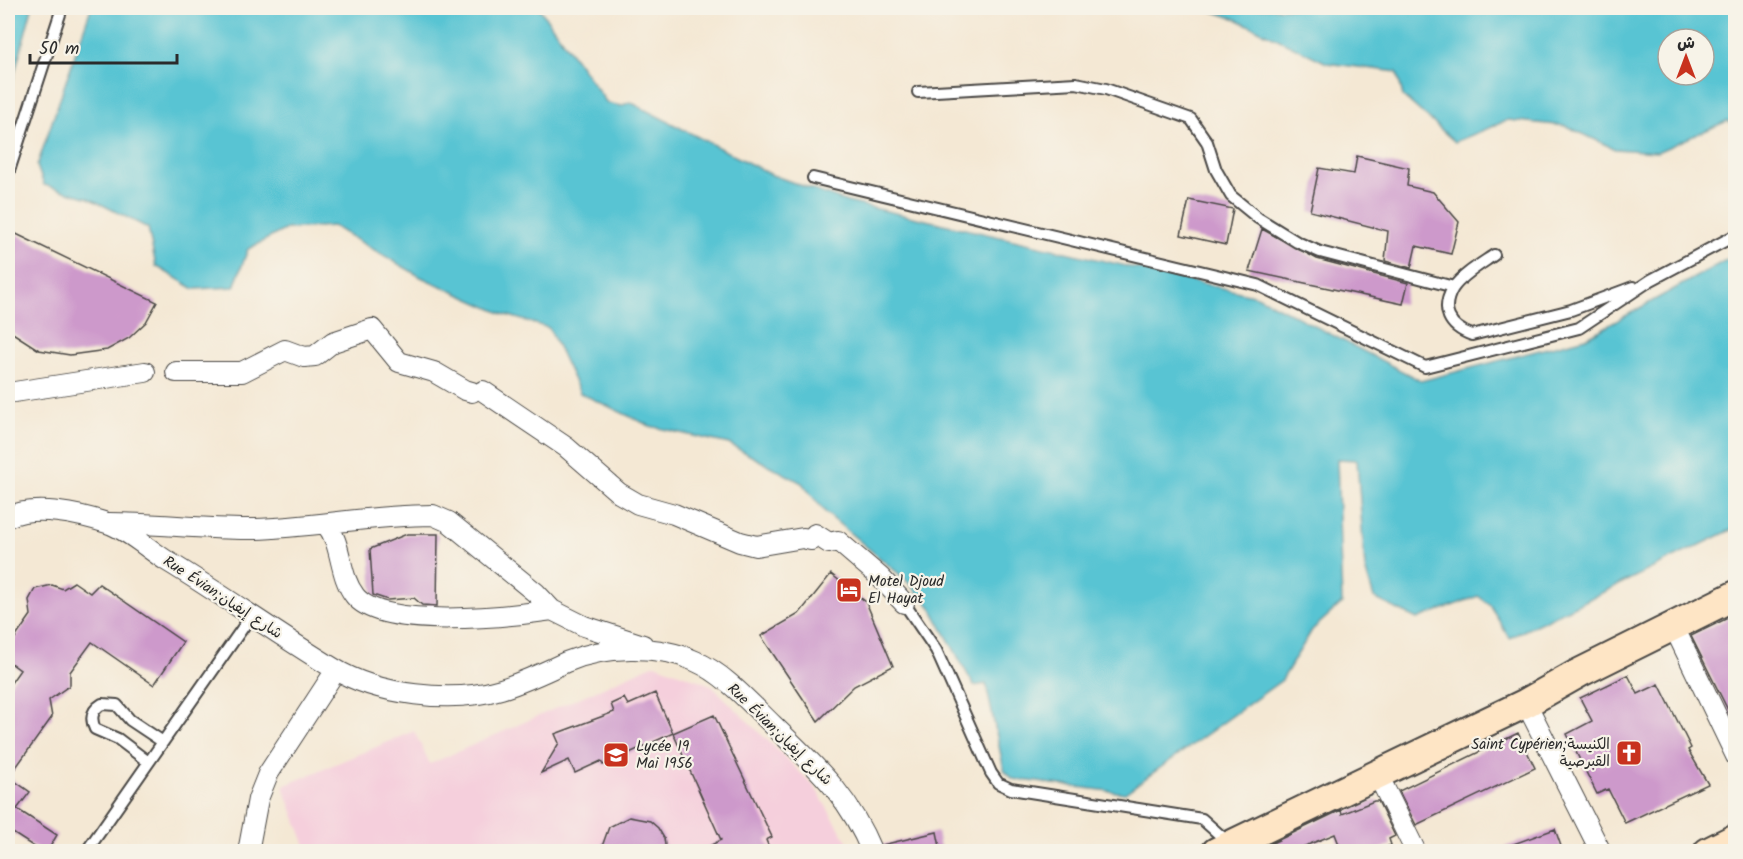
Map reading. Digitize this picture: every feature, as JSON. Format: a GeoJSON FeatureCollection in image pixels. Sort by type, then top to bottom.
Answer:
{"type":"FeatureCollection","features":[{"type":"Feature","properties":{"kind":"street"},"geometry":{"type":"LineString","coordinates":[[177,372],[243,372],[285,350],[304,357],[315,356],[333,342],[372,329],[399,362],[434,372],[465,390],[478,392],[566,447],[619,493],[638,504],[674,514],[740,542],[756,546],[803,538],[811,540],[815,534],[829,543],[838,541],[880,577],[904,603]]}},
{"type":"Feature","properties":{"kind":"street"},"geometry":{"type":"LineString","coordinates":[[8,393],[145,372]]}},
{"type":"Feature","properties":{"kind":"street","name":"Rue Évian;شارع إيفيان"},"geometry":{"type":"LineString","coordinates":[[8,517],[26,512],[44,511],[109,523],[148,523],[210,530],[433,515],[449,522],[536,593],[552,610],[584,626],[696,661],[748,700],[820,770],[846,800],[860,823],[872,852]]}},
{"type":"Feature","properties":{"kind":"street","name":"Rue Évian;شارع إيفيان"},"geometry":{"type":"LineString","coordinates":[[109,523],[336,670],[395,691],[417,695],[499,690],[601,651],[658,650]]}},
{"type":"Feature","properties":{"kind":"street"},"geometry":{"type":"LineString","coordinates":[[326,524],[333,533],[343,575],[349,588],[357,599],[377,612],[410,617],[504,617],[552,610]]}},
{"type":"Feature","properties":{"kind":"street"},"geometry":{"type":"LineString","coordinates":[[1239,846],[1736,596]]}},
{"type":"Feature","properties":{"kind":"street"},"geometry":{"type":"LineString","coordinates":[[1673,626],[1736,756]]}},
{"type":"Feature","properties":{"kind":"street"},"geometry":{"type":"LineString","coordinates":[[248,852],[258,799],[268,774],[336,670]]}},
{"type":"Feature","properties":{"kind":"street"},"geometry":{"type":"LineString","coordinates":[[1526,703],[1601,852]]}},
{"type":"Feature","properties":{"kind":"street"},"geometry":{"type":"LineString","coordinates":[[1378,775],[1416,852]]}},
{"type":"Feature","properties":{"kind":"street"},"geometry":{"type":"LineString","coordinates":[[1708,852],[1736,838]]}},
{"type":"Feature","properties":{"kind":"lane"},"geometry":{"type":"LineString","coordinates":[[8,174],[62,8]]}},
{"type":"Feature","properties":{"kind":"lane"},"geometry":{"type":"LineString","coordinates":[[918,92],[1076,83],[1106,89],[1191,119],[1208,142],[1216,170],[1231,196],[1258,218],[1297,242],[1320,252],[1454,287]]}},
{"type":"Feature","properties":{"kind":"lane"},"geometry":{"type":"LineString","coordinates":[[813,178],[1257,285],[1425,367],[1580,328],[1652,280],[1736,235]]}},
{"type":"Feature","properties":{"kind":"lane"},"geometry":{"type":"LineString","coordinates":[[1494,255],[1454,287],[1447,307],[1450,321],[1458,330],[1472,335],[1571,310],[1652,280]]}},
{"type":"Feature","properties":{"kind":"lane"},"geometry":{"type":"LineString","coordinates":[[904,603],[936,650],[991,773],[998,783],[1011,789],[1202,819],[1239,846]]}},
{"type":"Feature","properties":{"kind":"lane"},"geometry":{"type":"LineString","coordinates":[[86,852],[147,761],[163,742],[251,616]]}},
{"type":"Feature","properties":{"kind":"lane"},"geometry":{"type":"LineString","coordinates":[[147,761],[118,739],[95,729],[92,719],[94,710],[102,704],[117,705],[130,720],[163,742]]}},
{"type":"Feature","properties":{"kind":"shaded area","name":"Lycée 19 Mai 1956"},"geometry":{"type":"Polygon","coordinates":[[[655,664],[711,685],[814,786],[853,851],[308,851],[283,786],[414,731],[430,764],[655,664]]]}},
{"type":"Feature","properties":{"kind":"water"},"geometry":{"type":"Polygon","coordinates":[[[8,8],[32,8],[8,98],[8,8]]]}},
{"type":"Feature","properties":{"kind":"water"},"geometry":{"type":"Polygon","coordinates":[[[91,8],[539,8],[607,103],[621,106],[630,102],[772,175],[847,202],[1257,296],[1421,381],[1586,338],[1735,255],[1735,528],[1509,638],[1490,605],[1478,596],[1417,619],[1374,598],[1365,568],[1357,460],[1337,459],[1342,603],[1312,630],[1282,680],[1125,793],[1013,779],[1004,770],[986,684],[974,686],[930,606],[905,579],[825,512],[802,483],[729,444],[650,426],[580,393],[549,328],[503,314],[421,277],[333,226],[286,229],[248,249],[234,287],[194,289],[156,266],[148,228],[89,198],[44,185],[37,166],[91,8]]]}},
{"type":"Feature","properties":{"kind":"water"},"geometry":{"type":"Polygon","coordinates":[[[1203,8],[1735,8],[1735,124],[1727,121],[1657,152],[1615,149],[1566,126],[1508,120],[1455,142],[1403,96],[1397,72],[1327,63],[1236,19],[1203,8]]]}},
{"type":"Feature","properties":{"kind":"building"},"geometry":{"type":"Polygon","coordinates":[[[1357,156],[1409,168],[1407,186],[1433,192],[1459,222],[1451,254],[1416,246],[1411,268],[1385,261],[1388,231],[1310,211],[1319,168],[1354,174],[1357,156]]]}},
{"type":"Feature","properties":{"kind":"building"},"geometry":{"type":"Polygon","coordinates":[[[1189,200],[1233,209],[1226,245],[1181,235],[1189,200]]]}},
{"type":"Feature","properties":{"kind":"building"},"geometry":{"type":"Polygon","coordinates":[[[1262,229],[1317,259],[1408,283],[1403,304],[1249,271],[1262,229]]]}},
{"type":"Feature","properties":{"kind":"building"},"geometry":{"type":"Polygon","coordinates":[[[8,230],[157,302],[146,322],[129,338],[107,350],[70,355],[39,350],[8,330],[8,230]]]}},
{"type":"Feature","properties":{"kind":"building"},"geometry":{"type":"Polygon","coordinates":[[[407,534],[438,534],[437,606],[422,605],[414,598],[388,600],[373,595],[370,549],[407,534]]]}},
{"type":"Feature","properties":{"kind":"building"},"geometry":{"type":"Polygon","coordinates":[[[831,574],[866,602],[893,666],[854,686],[818,721],[761,636],[799,614],[831,574]]]}},
{"type":"Feature","properties":{"kind":"building"},"geometry":{"type":"Polygon","coordinates":[[[74,582],[90,593],[99,584],[183,642],[154,685],[92,642],[70,672],[70,685],[49,700],[52,717],[9,777],[30,792],[17,809],[57,835],[47,852],[42,852],[8,830],[8,687],[20,670],[8,661],[8,648],[31,615],[29,600],[35,589],[52,585],[63,589],[74,582]]]}},
{"type":"Feature","properties":{"kind":"building"},"geometry":{"type":"Polygon","coordinates":[[[1736,614],[1736,726],[1691,636],[1736,614]]]}},
{"type":"Feature","properties":{"kind":"building","name":"Saint Cypérien;الكنيسة القبرصية"},"geometry":{"type":"Polygon","coordinates":[[[1628,675],[1638,694],[1659,684],[1691,748],[1688,750],[1708,784],[1625,823],[1608,789],[1597,794],[1567,734],[1592,721],[1580,698],[1628,675]]]}},
{"type":"Feature","properties":{"kind":"building"},"geometry":{"type":"Polygon","coordinates":[[[655,693],[673,733],[603,765],[601,761],[575,773],[569,760],[541,773],[559,743],[555,734],[614,712],[611,704],[624,698],[628,705],[655,693]]]}},
{"type":"Feature","properties":{"kind":"building"},"geometry":{"type":"Polygon","coordinates":[[[714,715],[772,837],[766,840],[771,852],[698,852],[721,840],[673,733],[714,715]]]}},
{"type":"Feature","properties":{"kind":"building"},"geometry":{"type":"Polygon","coordinates":[[[1518,733],[1535,768],[1416,825],[1399,791],[1518,733]]]}},
{"type":"Feature","properties":{"kind":"building"},"geometry":{"type":"Polygon","coordinates":[[[1378,801],[1395,836],[1389,839],[1391,845],[1374,852],[1342,852],[1335,834],[1290,852],[1265,852],[1264,847],[1341,810],[1342,814],[1378,801]]]}},
{"type":"Feature","properties":{"kind":"building"},"geometry":{"type":"Polygon","coordinates":[[[629,817],[650,821],[658,828],[664,838],[666,852],[600,852],[609,827],[629,817]]]}},
{"type":"Feature","properties":{"kind":"building"},"geometry":{"type":"Polygon","coordinates":[[[1555,829],[1563,852],[1498,852],[1497,850],[1555,829]]]}},
{"type":"Feature","properties":{"kind":"building"},"geometry":{"type":"Polygon","coordinates":[[[937,832],[941,852],[884,852],[882,845],[937,832]]]}},
{"type":"Feature","properties":{"kind":"place","name":"Motel Djoud El Hayat"},"geometry":{"type":"Point","coordinates":[849,590]}},
{"type":"Feature","properties":{"kind":"place","name":"Saint Cypérien;الكنيسة القبرصية"},"geometry":{"type":"Point","coordinates":[1629,753]}},
{"type":"Feature","properties":{"kind":"place","name":"Lycée 19 Mai 1956"},"geometry":{"type":"Point","coordinates":[616,755]}}]}
